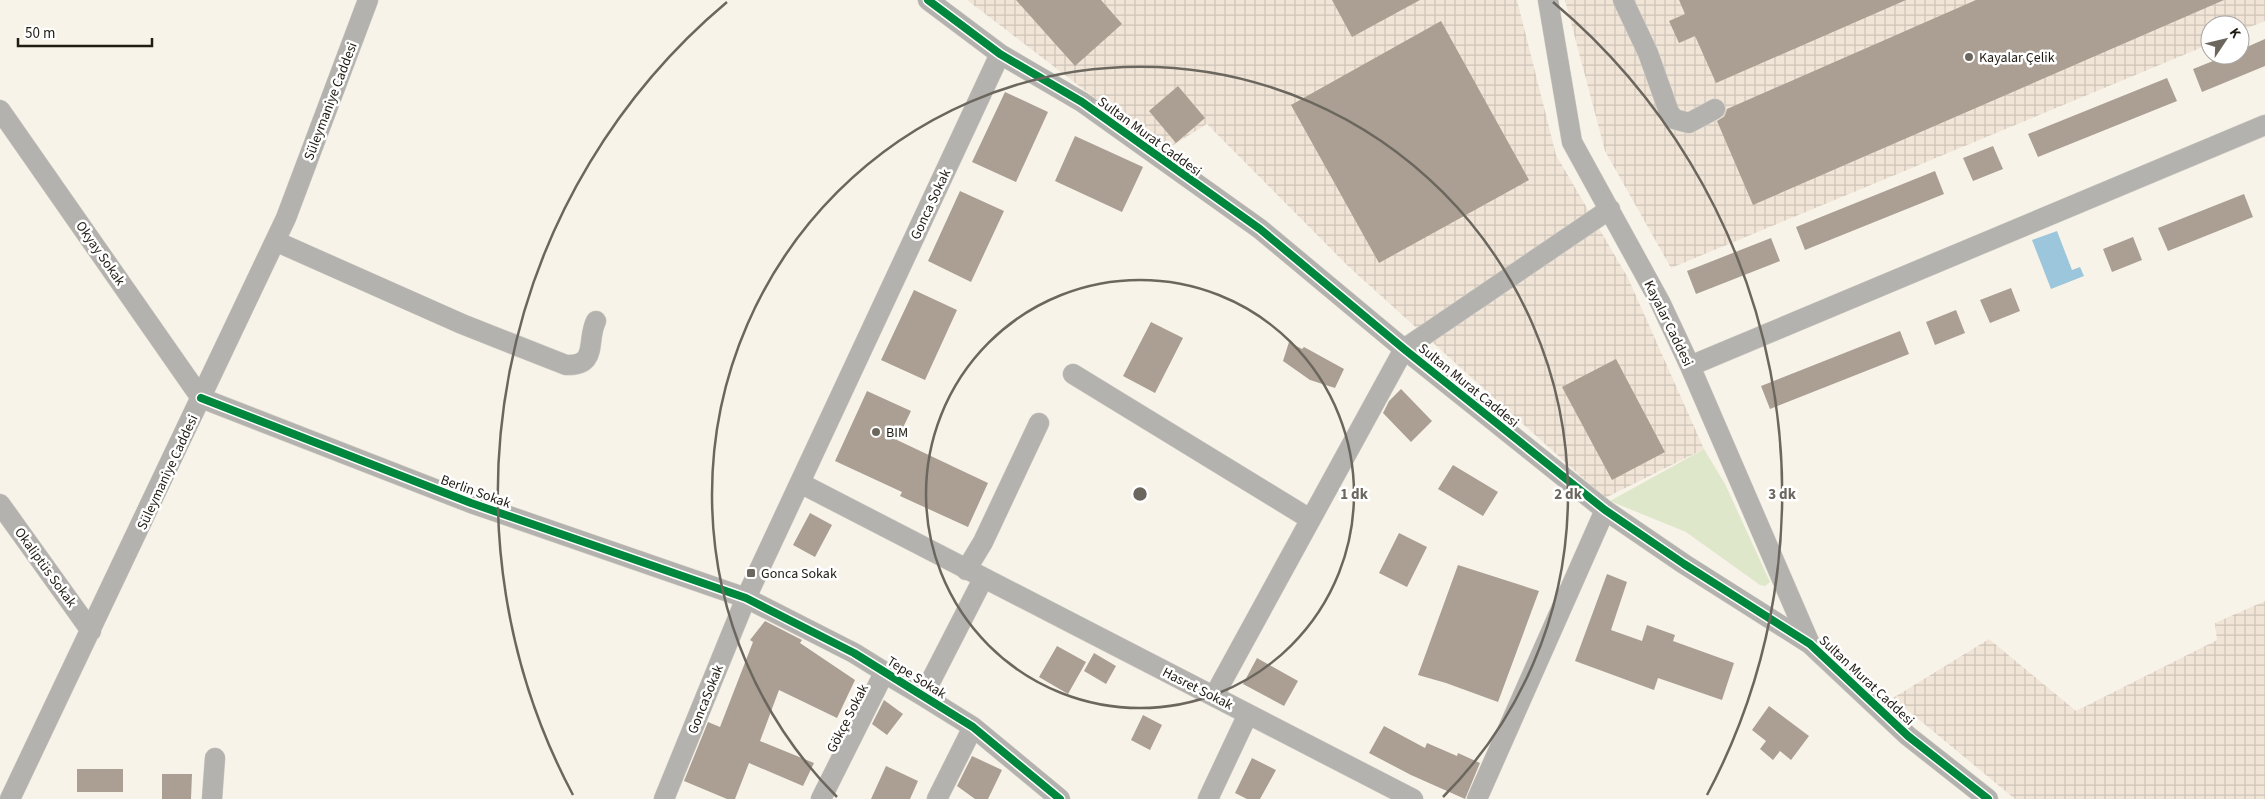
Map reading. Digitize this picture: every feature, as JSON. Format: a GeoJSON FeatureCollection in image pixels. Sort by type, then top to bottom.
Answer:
{"type":"FeatureCollection","features":[{"type":"Feature","properties":{"kind":"street","name":"Süleymaniye Caddesi"},"geometry":{"type":"LineString","coordinates":[[10,799],[286,218],[368,0]]}},
{"type":"Feature","properties":{"kind":"street","name":"Sultan Murat Caddesi"},"geometry":{"type":"LineString","coordinates":[[928,0],[1000,54],[1082,102],[1260,229],[1404,349],[1605,510],[1684,564],[1810,644],[1908,736],[1988,799]]}},
{"type":"Feature","properties":{"kind":"street","name":"Kayalar Caddesi"},"geometry":{"type":"LineString","coordinates":[[1548,0],[1572,142],[1660,302],[1690,366],[1810,644]]}},
{"type":"Feature","properties":{"kind":"street"},"geometry":{"type":"LineString","coordinates":[[1623,0],[1648,53],[1669,112],[1674,119],[1689,122],[1715,109]]}},
{"type":"Feature","properties":{"kind":"street","name":"Gonca Sokak"},"geometry":{"type":"LineString","coordinates":[[746,598],[1000,54]]}},
{"type":"Feature","properties":{"kind":"street","name":"Okyay Sokak"},"geometry":{"type":"LineString","coordinates":[[0,110],[201,398]]}},
{"type":"Feature","properties":{"kind":"street"},"geometry":{"type":"LineString","coordinates":[[1690,366],[2265,125]]}},
{"type":"Feature","properties":{"kind":"street"},"geometry":{"type":"LineString","coordinates":[[1214,696],[1404,349],[1610,209]]}},
{"type":"Feature","properties":{"kind":"street"},"geometry":{"type":"LineString","coordinates":[[275,241],[462,324],[566,365],[584,362],[590,352],[596,321]]}},
{"type":"Feature","properties":{"kind":"street"},"geometry":{"type":"LineString","coordinates":[[1072,374],[1310,519]]}},
{"type":"Feature","properties":{"kind":"street","name":"Berlin Sokak"},"geometry":{"type":"LineString","coordinates":[[201,398],[471,504],[746,598]]}},
{"type":"Feature","properties":{"kind":"street"},"geometry":{"type":"LineString","coordinates":[[974,574],[983,542],[1039,423]]}},
{"type":"Feature","properties":{"kind":"street","name":"Hasret Sokak"},"geometry":{"type":"LineString","coordinates":[[800,483],[1413,799]]}},
{"type":"Feature","properties":{"kind":"street","name":"Okaliptüs Sokak"},"geometry":{"type":"LineString","coordinates":[[0,504],[91,631]]}},
{"type":"Feature","properties":{"kind":"street"},"geometry":{"type":"LineString","coordinates":[[1477,799],[1605,510]]}},
{"type":"Feature","properties":{"kind":"street","name":"Gökçe Sokak"},"geometry":{"type":"LineString","coordinates":[[821,799],[884,673],[923,696],[974,574]]}},
{"type":"Feature","properties":{"kind":"street","name":"Tepe Sokak"},"geometry":{"type":"LineString","coordinates":[[746,598],[854,653],[973,727],[1060,799]]}},
{"type":"Feature","properties":{"kind":"street","name":"GoncaSokak"},"geometry":{"type":"LineString","coordinates":[[664,799],[746,598]]}},
{"type":"Feature","properties":{"kind":"street"},"geometry":{"type":"LineString","coordinates":[[1208,799],[1248,714]]}},
{"type":"Feature","properties":{"kind":"street"},"geometry":{"type":"LineString","coordinates":[[937,799],[973,727]]}},
{"type":"Feature","properties":{"kind":"street"},"geometry":{"type":"LineString","coordinates":[[212,799],[215,758]]}},
{"type":"Feature","properties":{"kind":"shaded area"},"geometry":{"type":"Polygon","coordinates":[[[967,0],[1517,0],[1556,155],[1628,278],[1704,449],[1605,498],[1349,267],[1207,124],[1164,151],[967,0]]]}},
{"type":"Feature","properties":{"kind":"shaded area","name":"Kayalar Çelik"},"geometry":{"type":"Polygon","coordinates":[[[1565,0],[2265,0],[2265,21],[2250,27],[2250,15],[2200,15],[2200,48],[1671,268],[1605,151],[1565,0]]]}},
{"type":"Feature","properties":{"kind":"shaded area"},"geometry":{"type":"Polygon","coordinates":[[[2265,601],[2265,799],[2015,799],[1893,698],[1989,639],[2076,711],[2217,640],[2215,623],[2265,601]]]}},
{"type":"Feature","properties":{"kind":"green space"},"geometry":{"type":"Polygon","coordinates":[[[1704,449],[1725,484],[1770,582],[1765,586],[1760,585],[1686,532],[1610,501],[1704,449]]]}},
{"type":"Feature","properties":{"kind":"water"},"geometry":{"type":"Polygon","coordinates":[[[2057,231],[2072,270],[2080,267],[2084,276],[2051,289],[2032,240],[2057,231]]]}},
{"type":"Feature","properties":{"kind":"building"},"geometry":{"type":"Polygon","coordinates":[[[1016,0],[1101,0],[1122,24],[1075,66],[1016,0]]]}},
{"type":"Feature","properties":{"kind":"building"},"geometry":{"type":"Polygon","coordinates":[[[1332,0],[1420,0],[1352,37],[1332,0]]]}},
{"type":"Feature","properties":{"kind":"building"},"geometry":{"type":"Polygon","coordinates":[[[1679,0],[1906,0],[1716,83],[1695,36],[1679,43],[1669,21],[1685,14],[1679,0]]]}},
{"type":"Feature","properties":{"kind":"building","name":"Kayalar Çelik"},"geometry":{"type":"Polygon","coordinates":[[[1976,0],[2224,0],[1753,205],[1717,121],[1725,116],[1727,109],[1976,0]]]}},
{"type":"Feature","properties":{"kind":"building"},"geometry":{"type":"Polygon","coordinates":[[[1441,21],[1529,180],[1379,263],[1291,105],[1441,21]]]}},
{"type":"Feature","properties":{"kind":"building"},"geometry":{"type":"Polygon","coordinates":[[[2265,39],[2265,66],[2202,92],[2193,69],[2203,65],[2250,65],[2250,46],[2265,39]]]}},
{"type":"Feature","properties":{"kind":"building"},"geometry":{"type":"Polygon","coordinates":[[[2167,78],[2177,101],[2038,157],[2028,134],[2167,78]]]}},
{"type":"Feature","properties":{"kind":"building"},"geometry":{"type":"Polygon","coordinates":[[[1178,86],[1205,118],[1176,143],[1149,111],[1178,86]]]}},
{"type":"Feature","properties":{"kind":"building"},"geometry":{"type":"Polygon","coordinates":[[[1005,92],[1048,112],[1016,182],[972,162],[1005,92]]]}},
{"type":"Feature","properties":{"kind":"building"},"geometry":{"type":"Polygon","coordinates":[[[1075,136],[1143,167],[1122,212],[1055,181],[1075,136]]]}},
{"type":"Feature","properties":{"kind":"building"},"geometry":{"type":"Polygon","coordinates":[[[1993,146],[2003,169],[1973,181],[1963,158],[1993,146]]]}},
{"type":"Feature","properties":{"kind":"building"},"geometry":{"type":"Polygon","coordinates":[[[1935,171],[1944,194],[1805,250],[1796,227],[1935,171]]]}},
{"type":"Feature","properties":{"kind":"building"},"geometry":{"type":"Polygon","coordinates":[[[960,191],[1004,211],[971,282],[928,261],[960,191]]]}},
{"type":"Feature","properties":{"kind":"building"},"geometry":{"type":"Polygon","coordinates":[[[2244,194],[2253,217],[2168,251],[2158,228],[2244,194]]]}},
{"type":"Feature","properties":{"kind":"building"},"geometry":{"type":"Polygon","coordinates":[[[2133,237],[2142,260],[2112,272],[2103,249],[2133,237]]]}},
{"type":"Feature","properties":{"kind":"building"},"geometry":{"type":"Polygon","coordinates":[[[1771,238],[1780,261],[1696,294],[1687,271],[1771,238]]]}},
{"type":"Feature","properties":{"kind":"building"},"geometry":{"type":"Polygon","coordinates":[[[2011,288],[2020,311],[1990,323],[1980,300],[2011,288]]]}},
{"type":"Feature","properties":{"kind":"building"},"geometry":{"type":"Polygon","coordinates":[[[914,290],[957,310],[925,380],[881,360],[914,290]]]}},
{"type":"Feature","properties":{"kind":"building"},"geometry":{"type":"Polygon","coordinates":[[[1956,310],[1965,333],[1935,345],[1926,322],[1956,310]]]}},
{"type":"Feature","properties":{"kind":"building"},"geometry":{"type":"Polygon","coordinates":[[[1151,322],[1183,338],[1155,393],[1123,376],[1151,322]]]}},
{"type":"Feature","properties":{"kind":"building"},"geometry":{"type":"Polygon","coordinates":[[[1900,331],[1909,354],[1770,409],[1761,386],[1900,331]]]}},
{"type":"Feature","properties":{"kind":"building"},"geometry":{"type":"Polygon","coordinates":[[[1289,342],[1302,349],[1304,347],[1344,369],[1335,388],[1310,380],[1283,361],[1289,342]]]}},
{"type":"Feature","properties":{"kind":"building"},"geometry":{"type":"Polygon","coordinates":[[[1616,359],[1665,452],[1612,480],[1562,387],[1616,359]]]}},
{"type":"Feature","properties":{"kind":"building"},"geometry":{"type":"Polygon","coordinates":[[[1401,389],[1432,421],[1411,442],[1383,413],[1389,401],[1401,389]]]}},
{"type":"Feature","properties":{"kind":"building"},"geometry":{"type":"Polygon","coordinates":[[[867,391],[911,411],[897,440],[988,483],[968,527],[900,496],[902,492],[835,461],[867,391]]]}},
{"type":"Feature","properties":{"kind":"building"},"geometry":{"type":"Polygon","coordinates":[[[1453,465],[1498,492],[1483,516],[1438,489],[1453,465]]]}},
{"type":"Feature","properties":{"kind":"building"},"geometry":{"type":"Polygon","coordinates":[[[810,513],[832,525],[815,557],[793,545],[810,513]]]}},
{"type":"Feature","properties":{"kind":"building"},"geometry":{"type":"Polygon","coordinates":[[[1399,533],[1427,547],[1407,587],[1379,573],[1399,533]]]}},
{"type":"Feature","properties":{"kind":"building"},"geometry":{"type":"Polygon","coordinates":[[[1458,565],[1539,591],[1498,702],[1418,675],[1458,565]]]}},
{"type":"Feature","properties":{"kind":"building"},"geometry":{"type":"Polygon","coordinates":[[[1607,574],[1627,582],[1611,630],[1642,641],[1647,625],[1675,635],[1673,641],[1734,663],[1722,700],[1658,678],[1654,690],[1575,661],[1607,574]]]}},
{"type":"Feature","properties":{"kind":"building"},"geometry":{"type":"Polygon","coordinates":[[[765,621],[802,640],[800,643],[855,680],[837,718],[779,690],[760,741],[814,763],[803,786],[749,763],[735,799],[727,799],[684,781],[708,722],[720,727],[753,642],[750,640],[765,621]]]}},
{"type":"Feature","properties":{"kind":"building"},"geometry":{"type":"Polygon","coordinates":[[[1057,646],[1086,662],[1068,694],[1039,677],[1057,646]]]}},
{"type":"Feature","properties":{"kind":"building"},"geometry":{"type":"Polygon","coordinates":[[[1094,653],[1116,666],[1106,684],[1084,671],[1094,653]]]}},
{"type":"Feature","properties":{"kind":"building"},"geometry":{"type":"Polygon","coordinates":[[[1257,658],[1298,681],[1284,706],[1243,684],[1257,658]]]}},
{"type":"Feature","properties":{"kind":"building"},"geometry":{"type":"Polygon","coordinates":[[[884,700],[903,714],[887,735],[872,724],[884,700]]]}},
{"type":"Feature","properties":{"kind":"building"},"geometry":{"type":"Polygon","coordinates":[[[1769,706],[1809,736],[1791,760],[1780,751],[1773,760],[1760,749],[1766,741],[1752,730],[1769,706]]]}},
{"type":"Feature","properties":{"kind":"building"},"geometry":{"type":"Polygon","coordinates":[[[1143,715],[1162,725],[1150,750],[1131,740],[1143,715]]]}},
{"type":"Feature","properties":{"kind":"building"},"geometry":{"type":"Polygon","coordinates":[[[1384,726],[1425,748],[1427,743],[1457,756],[1458,753],[1480,763],[1465,799],[1411,775],[1369,753],[1384,726]]]}},
{"type":"Feature","properties":{"kind":"building"},"geometry":{"type":"Polygon","coordinates":[[[972,756],[1002,770],[988,799],[975,799],[957,786],[972,756]]]}},
{"type":"Feature","properties":{"kind":"building"},"geometry":{"type":"Polygon","coordinates":[[[1252,758],[1276,770],[1260,799],[1247,799],[1235,793],[1252,758]]]}},
{"type":"Feature","properties":{"kind":"building"},"geometry":{"type":"Polygon","coordinates":[[[886,766],[918,781],[910,799],[871,799],[886,766]]]}},
{"type":"Feature","properties":{"kind":"building"},"geometry":{"type":"Polygon","coordinates":[[[77,769],[123,769],[123,792],[77,792],[77,769]]]}},
{"type":"Feature","properties":{"kind":"building"},"geometry":{"type":"Polygon","coordinates":[[[162,774],[192,774],[191,799],[162,799],[162,774]]]}},
{"type":"Feature","properties":{"kind":"cycle path"},"geometry":{"type":"LineString","coordinates":[[928,0],[1000,54],[1082,102],[1260,229],[1404,349],[1605,510],[1684,564],[1810,644],[1908,736],[1988,799]]}},
{"type":"Feature","properties":{"kind":"cycle path"},"geometry":{"type":"LineString","coordinates":[[201,398],[471,503],[746,598],[854,653],[973,727],[1060,799]]}},
{"type":"Feature","properties":{"kind":"place","name":"Kayalar Çelik"},"geometry":{"type":"Point","coordinates":[1969,57]}},
{"type":"Feature","properties":{"kind":"place","name":"BIM"},"geometry":{"type":"Point","coordinates":[876,432]}},
{"type":"Feature","properties":{"kind":"place","name":"Gonca Sokak"},"geometry":{"type":"Point","coordinates":[751,573]}}]}
